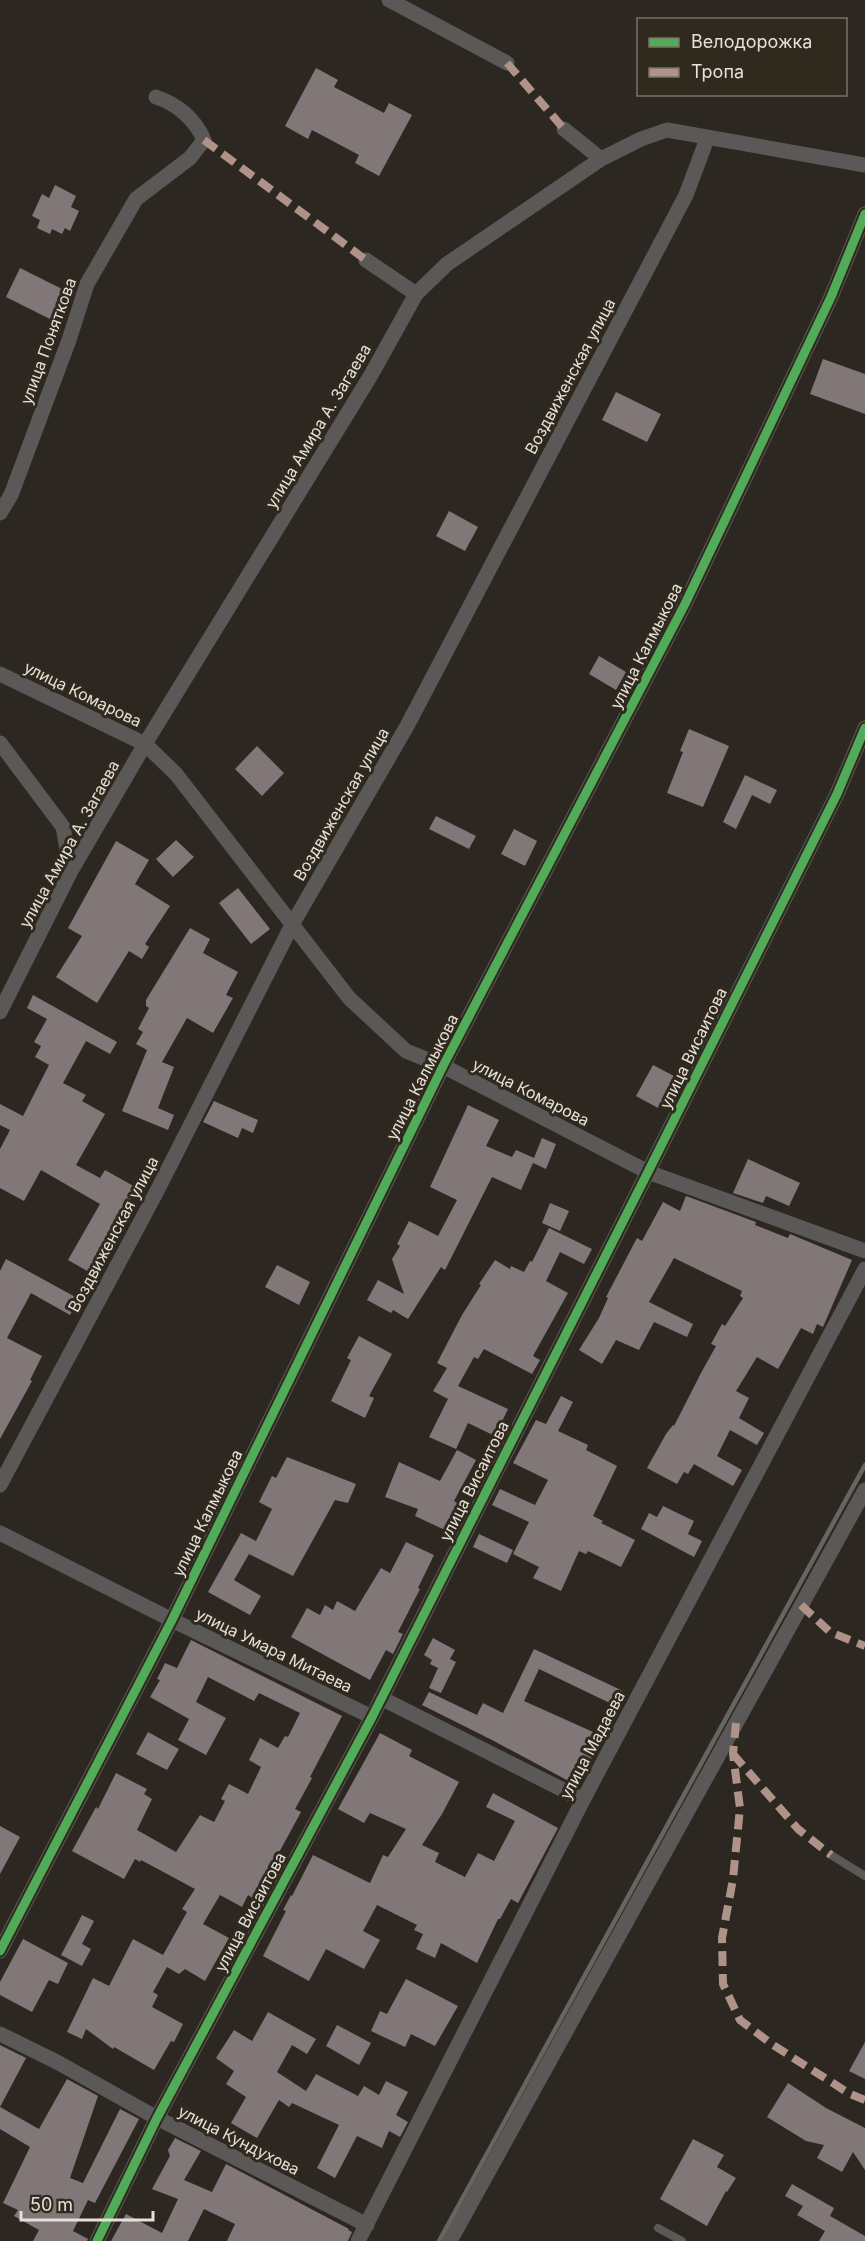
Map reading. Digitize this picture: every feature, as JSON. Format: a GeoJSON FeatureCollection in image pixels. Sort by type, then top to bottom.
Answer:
{"type":"FeatureCollection","features":[{"type":"Feature","properties":{"kind":"street"},"geometry":{"type":"LineString","coordinates":[[389,0],[507,63]]}},
{"type":"Feature","properties":{"kind":"street","name":"улица Поняткова"},"geometry":{"type":"LineString","coordinates":[[0,513],[11,495],[69,340],[87,284],[136,199],[190,158],[204,140],[198,126],[171,102],[156,97]]}},
{"type":"Feature","properties":{"kind":"street"},"geometry":{"type":"LineString","coordinates":[[564,129],[601,159]]}},
{"type":"Feature","properties":{"kind":"street","name":"улица Амира А. Загаева"},"geometry":{"type":"LineString","coordinates":[[0,1012],[71,871],[145,744],[371,375],[416,294],[447,264],[601,159],[641,139],[667,130],[707,139],[865,165]]}},
{"type":"Feature","properties":{"kind":"street","name":"Воздвиженская улица"},"geometry":{"type":"LineString","coordinates":[[0,1485],[157,1191],[293,923],[407,726],[686,195],[707,139]]}},
{"type":"Feature","properties":{"kind":"street","name":"улица Калмыкова"},"geometry":{"type":"LineString","coordinates":[[0,1951],[172,1620],[443,1066],[685,604],[831,297],[865,214]]}},
{"type":"Feature","properties":{"kind":"street"},"geometry":{"type":"LineString","coordinates":[[366,260],[416,294]]}},
{"type":"Feature","properties":{"kind":"street","name":"улица Комарова"},"geometry":{"type":"LineString","coordinates":[[0,674],[145,744],[177,774],[349,998],[406,1052],[443,1066],[648,1172],[865,1251]]}},
{"type":"Feature","properties":{"kind":"street","name":"улица Висаитова"},"geometry":{"type":"LineString","coordinates":[[97,2241],[158,2118],[372,1717],[837,794],[865,728]]}},
{"type":"Feature","properties":{"kind":"street"},"geometry":{"type":"LineString","coordinates":[[0,742],[63,827],[71,871]]}},
{"type":"Feature","properties":{"kind":"street","name":"улица Мадаева"},"geometry":{"type":"LineString","coordinates":[[358,2241],[583,1800],[865,1269]]}},
{"type":"Feature","properties":{"kind":"street"},"geometry":{"type":"LineString","coordinates":[[450,2241],[865,1490]]}},
{"type":"Feature","properties":{"kind":"street","name":"улица Умара Митаева"},"geometry":{"type":"LineString","coordinates":[[0,1533],[372,1717]]}},
{"type":"Feature","properties":{"kind":"street"},"geometry":{"type":"LineString","coordinates":[[381,1698],[583,1800]]}},
{"type":"Feature","properties":{"kind":"street","name":"улица Кундухова"},"geometry":{"type":"LineString","coordinates":[[0,2034],[367,2225]]}},
{"type":"Feature","properties":{"kind":"lane"},"geometry":{"type":"LineString","coordinates":[[831,1855],[865,1876]]}},
{"type":"Feature","properties":{"kind":"lane"},"geometry":{"type":"LineString","coordinates":[[658,2228],[682,2241]]}},
{"type":"Feature","properties":{"kind":"building"},"geometry":{"type":"Polygon","coordinates":[[[316,68],[338,80],[334,87],[384,113],[389,103],[412,115],[379,176],[355,163],[359,155],[312,130],[308,139],[285,126],[316,68]]]}},
{"type":"Feature","properties":{"kind":"building"},"geometry":{"type":"Polygon","coordinates":[[[55,185],[76,196],[71,207],[79,211],[70,231],[65,228],[62,234],[52,229],[50,234],[37,228],[40,220],[32,216],[42,194],[49,198],[55,185]]]}},
{"type":"Feature","properties":{"kind":"building"},"geometry":{"type":"Polygon","coordinates":[[[20,268],[68,292],[54,321],[6,297],[20,268]]]}},
{"type":"Feature","properties":{"kind":"building"},"geometry":{"type":"Polygon","coordinates":[[[823,359],[865,374],[865,414],[810,394],[823,359]]]}},
{"type":"Feature","properties":{"kind":"building"},"geometry":{"type":"Polygon","coordinates":[[[616,392],[661,414],[647,442],[602,420],[616,392]]]}},
{"type":"Feature","properties":{"kind":"building"},"geometry":{"type":"Polygon","coordinates":[[[449,511],[478,527],[465,551],[436,536],[449,511]]]}},
{"type":"Feature","properties":{"kind":"building"},"geometry":{"type":"Polygon","coordinates":[[[599,656],[626,672],[616,690],[589,674],[599,656]]]}},
{"type":"Feature","properties":{"kind":"building"},"geometry":{"type":"Polygon","coordinates":[[[689,729],[729,746],[703,807],[667,793],[683,752],[680,751],[689,729]]]}},
{"type":"Feature","properties":{"kind":"building"},"geometry":{"type":"Polygon","coordinates":[[[257,746],[284,773],[262,796],[235,769],[257,746]]]}},
{"type":"Feature","properties":{"kind":"building"},"geometry":{"type":"Polygon","coordinates":[[[745,775],[777,790],[770,804],[752,795],[736,829],[723,822],[745,775]]]}},
{"type":"Feature","properties":{"kind":"building"},"geometry":{"type":"Polygon","coordinates":[[[436,816],[476,836],[469,849],[429,829],[436,816]]]}},
{"type":"Feature","properties":{"kind":"building"},"geometry":{"type":"Polygon","coordinates":[[[514,829],[537,841],[525,866],[501,854],[514,829]]]}},
{"type":"Feature","properties":{"kind":"building"},"geometry":{"type":"Polygon","coordinates":[[[176,840],[194,857],[173,877],[156,859],[176,840]]]}},
{"type":"Feature","properties":{"kind":"building"},"geometry":{"type":"Polygon","coordinates":[[[116,841],[149,860],[135,884],[170,906],[145,944],[149,947],[142,959],[129,951],[97,1003],[56,977],[82,936],[68,928],[116,841]]]}},
{"type":"Feature","properties":{"kind":"building"},"geometry":{"type":"Polygon","coordinates":[[[238,888],[270,929],[251,944],[219,903],[238,888]]]}},
{"type":"Feature","properties":{"kind":"building"},"geometry":{"type":"Polygon","coordinates":[[[190,928],[210,939],[203,953],[238,972],[226,995],[233,998],[213,1033],[187,1018],[162,1062],[174,1067],[158,1108],[174,1115],[168,1130],[122,1111],[147,1050],[136,1044],[143,1032],[138,1029],[149,1008],[146,1006],[146,1000],[190,928]]]}},
{"type":"Feature","properties":{"kind":"building"},"geometry":{"type":"Polygon","coordinates":[[[33,995],[117,1042],[110,1054],[86,1041],[63,1083],[86,1095],[82,1101],[105,1114],[76,1165],[100,1178],[105,1170],[137,1188],[89,1272],[68,1260],[100,1204],[41,1170],[24,1201],[0,1188],[0,1149],[10,1130],[0,1125],[0,1104],[23,1116],[49,1065],[35,1057],[41,1046],[34,1042],[47,1019],[27,1008],[33,995]]]}},
{"type":"Feature","properties":{"kind":"building"},"geometry":{"type":"Polygon","coordinates":[[[653,1065],[674,1076],[658,1108],[636,1096],[653,1065]]]}},
{"type":"Feature","properties":{"kind":"building"},"geometry":{"type":"Polygon","coordinates":[[[214,1101],[258,1120],[253,1133],[242,1128],[238,1138],[203,1122],[214,1101]]]}},
{"type":"Feature","properties":{"kind":"building"},"geometry":{"type":"Polygon","coordinates":[[[468,1105],[499,1120],[486,1146],[512,1157],[516,1150],[534,1158],[542,1138],[556,1144],[546,1169],[533,1163],[521,1190],[492,1177],[445,1270],[441,1267],[408,1319],[393,1310],[391,1313],[367,1300],[378,1280],[404,1294],[392,1259],[400,1246],[397,1244],[409,1221],[438,1236],[457,1200],[430,1187],[468,1105]]]}},
{"type":"Feature","properties":{"kind":"building"},"geometry":{"type":"Polygon","coordinates":[[[748,1159],[800,1183],[789,1206],[766,1196],[763,1203],[733,1193],[748,1159]]]}},
{"type":"Feature","properties":{"kind":"building"},"geometry":{"type":"Polygon","coordinates":[[[686,1196],[756,1222],[755,1225],[788,1238],[790,1234],[852,1260],[823,1327],[817,1324],[813,1334],[801,1328],[778,1369],[757,1357],[736,1391],[749,1398],[739,1418],[764,1433],[757,1445],[730,1430],[717,1456],[742,1470],[733,1486],[694,1464],[688,1474],[684,1472],[677,1484],[647,1468],[666,1434],[674,1426],[716,1346],[711,1344],[722,1324],[725,1326],[743,1298],[740,1296],[742,1291],[674,1258],[649,1302],[693,1324],[687,1337],[654,1322],[639,1350],[616,1340],[602,1364],[579,1350],[599,1318],[608,1298],[606,1297],[637,1238],[642,1241],[663,1202],[680,1211],[686,1196]]]}},
{"type":"Feature","properties":{"kind":"building"},"geometry":{"type":"Polygon","coordinates":[[[550,1203],[569,1211],[560,1231],[542,1223],[550,1203]]]}},
{"type":"Feature","properties":{"kind":"building"},"geometry":{"type":"Polygon","coordinates":[[[549,1228],[592,1249],[584,1264],[560,1252],[546,1281],[568,1293],[533,1356],[540,1360],[532,1374],[484,1349],[478,1359],[474,1357],[458,1386],[508,1409],[495,1436],[468,1423],[456,1449],[429,1437],[448,1399],[433,1391],[447,1368],[437,1363],[462,1315],[481,1285],[479,1284],[495,1260],[510,1269],[511,1266],[524,1272],[530,1261],[532,1262],[549,1228]]]}},
{"type":"Feature","properties":{"kind":"building"},"geometry":{"type":"Polygon","coordinates":[[[6,1259],[79,1299],[70,1315],[31,1293],[7,1338],[42,1356],[30,1380],[32,1381],[0,1439],[0,1271],[6,1259]]]}},
{"type":"Feature","properties":{"kind":"building"},"geometry":{"type":"Polygon","coordinates":[[[277,1265],[310,1282],[299,1305],[265,1287],[277,1265]]]}},
{"type":"Feature","properties":{"kind":"building"},"geometry":{"type":"Polygon","coordinates":[[[359,1336],[392,1354],[369,1396],[374,1398],[365,1418],[331,1401],[351,1360],[347,1358],[359,1336]]]}},
{"type":"Feature","properties":{"kind":"building"},"geometry":{"type":"Polygon","coordinates":[[[561,1396],[573,1402],[558,1431],[588,1445],[586,1450],[617,1466],[593,1516],[603,1521],[601,1523],[635,1540],[621,1567],[588,1551],[586,1554],[579,1551],[561,1591],[533,1578],[539,1567],[513,1554],[529,1522],[492,1505],[500,1489],[535,1505],[548,1480],[513,1463],[536,1420],[546,1424],[561,1396]]]}},
{"type":"Feature","properties":{"kind":"building"},"geometry":{"type":"Polygon","coordinates":[[[457,1450],[476,1460],[454,1501],[459,1504],[447,1531],[415,1516],[418,1509],[385,1497],[399,1462],[440,1481],[457,1450]]]}},
{"type":"Feature","properties":{"kind":"building"},"geometry":{"type":"Polygon","coordinates":[[[287,1457],[356,1484],[348,1503],[335,1500],[293,1576],[249,1554],[234,1580],[261,1596],[250,1615],[208,1592],[241,1533],[256,1541],[272,1509],[259,1502],[272,1476],[276,1478],[287,1457]]]}},
{"type":"Feature","properties":{"kind":"building"},"geometry":{"type":"Polygon","coordinates":[[[663,1506],[694,1521],[688,1534],[702,1541],[694,1557],[641,1529],[649,1513],[657,1517],[663,1506]]]}},
{"type":"Feature","properties":{"kind":"building"},"geometry":{"type":"Polygon","coordinates":[[[479,1534],[513,1550],[507,1563],[473,1547],[479,1534]]]}},
{"type":"Feature","properties":{"kind":"building"},"geometry":{"type":"Polygon","coordinates":[[[406,1542],[434,1555],[398,1632],[403,1634],[393,1654],[386,1650],[370,1680],[291,1637],[307,1608],[320,1615],[325,1605],[333,1610],[337,1601],[355,1611],[381,1568],[390,1573],[406,1542]]]}},
{"type":"Feature","properties":{"kind":"building"},"geometry":{"type":"Polygon","coordinates":[[[433,1638],[455,1650],[450,1659],[456,1662],[441,1693],[429,1688],[438,1668],[430,1664],[432,1660],[424,1655],[433,1638]]]}},
{"type":"Feature","properties":{"kind":"building"},"geometry":{"type":"Polygon","coordinates":[[[191,1640],[342,1716],[295,1809],[301,1812],[261,1887],[264,1889],[257,1901],[248,1895],[242,1907],[220,1895],[203,1924],[229,1938],[205,1981],[185,1969],[179,1974],[167,1967],[153,1992],[158,1995],[152,2007],[183,2024],[174,2042],[171,2041],[154,2070],[114,2047],[113,2049],[86,2029],[82,2039],[67,2032],[93,1978],[109,1986],[133,1939],[163,1955],[187,1912],[182,1909],[195,1889],[141,1860],[140,1862],[135,1859],[124,1879],[72,1851],[96,1807],[98,1809],[116,1773],[147,1789],[144,1794],[152,1799],[137,1830],[176,1852],[200,1815],[214,1822],[225,1801],[221,1799],[229,1784],[248,1794],[261,1767],[249,1760],[260,1738],[278,1748],[285,1736],[288,1737],[300,1713],[259,1693],[254,1701],[208,1677],[196,1702],[226,1718],[206,1755],[178,1740],[189,1719],[150,1697],[160,1680],[157,1679],[165,1663],[177,1668],[191,1640]]]}},
{"type":"Feature","properties":{"kind":"building"},"geometry":{"type":"Polygon","coordinates":[[[534,1649],[623,1691],[616,1706],[539,1669],[524,1701],[602,1736],[578,1786],[422,1705],[429,1692],[477,1715],[483,1703],[503,1713],[534,1649]]]}},
{"type":"Feature","properties":{"kind":"building"},"geometry":{"type":"Polygon","coordinates":[[[148,1732],[179,1749],[167,1770],[136,1754],[148,1732]]]}},
{"type":"Feature","properties":{"kind":"building"},"geometry":{"type":"Polygon","coordinates":[[[380,1733],[412,1750],[409,1756],[459,1782],[422,1845],[439,1853],[435,1862],[465,1877],[478,1853],[494,1861],[515,1821],[486,1807],[493,1793],[558,1828],[518,1903],[511,1899],[498,1919],[477,1963],[441,1943],[435,1958],[416,1949],[423,1934],[414,1930],[417,1925],[377,1905],[363,1931],[380,1940],[364,1969],[326,1949],[309,1981],[263,1956],[286,1911],[283,1910],[313,1855],[370,1883],[383,1855],[388,1857],[406,1829],[370,1813],[364,1823],[338,1809],[380,1733]]]}},
{"type":"Feature","properties":{"kind":"building"},"geometry":{"type":"Polygon","coordinates":[[[0,1826],[20,1837],[0,1874],[0,1826]]]}},
{"type":"Feature","properties":{"kind":"building"},"geometry":{"type":"Polygon","coordinates":[[[82,1915],[94,1921],[82,1944],[91,1949],[82,1966],[61,1955],[82,1915]]]}},
{"type":"Feature","properties":{"kind":"building"},"geometry":{"type":"Polygon","coordinates":[[[23,1939],[68,1963],[58,1984],[49,1980],[32,2012],[0,1995],[0,1982],[23,1939]]]}},
{"type":"Feature","properties":{"kind":"building"},"geometry":{"type":"Polygon","coordinates":[[[406,1979],[458,2006],[435,2046],[411,2034],[405,2047],[371,2031],[380,2011],[387,2014],[406,1979]]]}},
{"type":"Feature","properties":{"kind":"building"},"geometry":{"type":"Polygon","coordinates":[[[268,2012],[316,2039],[307,2054],[292,2045],[277,2072],[306,2091],[316,2074],[358,2096],[364,2086],[379,2095],[386,2081],[408,2092],[396,2115],[408,2122],[400,2137],[389,2131],[382,2148],[357,2136],[335,2178],[317,2168],[339,2125],[292,2103],[289,2107],[279,2100],[257,2138],[231,2123],[246,2097],[226,2084],[234,2071],[216,2058],[234,2030],[252,2041],[268,2012]]]}},
{"type":"Feature","properties":{"kind":"building"},"geometry":{"type":"Polygon","coordinates":[[[337,2025],[371,2043],[359,2065],[326,2046],[337,2025]]]}},
{"type":"Feature","properties":{"kind":"building"},"geometry":{"type":"Polygon","coordinates":[[[865,2042],[865,2079],[849,2071],[865,2042]]]}},
{"type":"Feature","properties":{"kind":"building"},"geometry":{"type":"Polygon","coordinates":[[[0,2045],[26,2058],[0,2107],[0,2045]]]}},
{"type":"Feature","properties":{"kind":"building"},"geometry":{"type":"Polygon","coordinates":[[[67,2079],[98,2096],[70,2178],[83,2183],[120,2109],[139,2119],[95,2203],[88,2200],[73,2231],[88,2239],[87,2241],[33,2241],[39,2230],[14,2216],[18,2210],[3,2203],[30,2147],[0,2129],[0,2107],[39,2129],[67,2079]]]}},
{"type":"Feature","properties":{"kind":"building"},"geometry":{"type":"Polygon","coordinates":[[[788,2083],[826,2108],[865,2128],[865,2170],[853,2152],[842,2172],[817,2158],[824,2145],[806,2141],[767,2117],[788,2083]]]}},
{"type":"Feature","properties":{"kind":"building"},"geometry":{"type":"Polygon","coordinates":[[[175,2138],[201,2151],[184,2180],[212,2192],[226,2164],[349,2229],[352,2232],[348,2241],[227,2241],[235,2224],[204,2209],[188,2241],[111,2241],[126,2214],[162,2233],[178,2199],[152,2189],[170,2156],[168,2150],[175,2138]]]}},
{"type":"Feature","properties":{"kind":"building"},"geometry":{"type":"Polygon","coordinates":[[[693,2139],[724,2155],[717,2167],[736,2178],[726,2191],[707,2226],[660,2199],[693,2139]]]}},
{"type":"Feature","properties":{"kind":"building"},"geometry":{"type":"Polygon","coordinates":[[[792,2184],[834,2208],[830,2216],[865,2236],[865,2241],[819,2241],[825,2231],[797,2215],[803,2206],[785,2196],[792,2184]]]}},
{"type":"Feature","properties":{"kind":"railway"},"geometry":{"type":"LineString","coordinates":[[439,2241],[865,1465]]}},
{"type":"Feature","properties":{"kind":"marked path"},"geometry":{"type":"LineString","coordinates":[[507,63],[564,129]]}},
{"type":"Feature","properties":{"kind":"marked path"},"geometry":{"type":"LineString","coordinates":[[204,140],[366,260]]}},
{"type":"Feature","properties":{"kind":"marked path"},"geometry":{"type":"LineString","coordinates":[[801,1605],[830,1632],[865,1646]]}},
{"type":"Feature","properties":{"kind":"marked path"},"geometry":{"type":"LineString","coordinates":[[736,1723],[733,1754],[740,1808],[733,1879],[722,1938],[723,1984],[740,2020],[773,2045],[850,2094],[865,2100]]}},
{"type":"Feature","properties":{"kind":"marked path"},"geometry":{"type":"LineString","coordinates":[[733,1754],[798,1829],[831,1855]]}},
{"type":"Feature","properties":{"kind":"cycle path"},"geometry":{"type":"LineString","coordinates":[[0,1951],[172,1620],[443,1066],[685,604],[831,297],[865,214]]}},
{"type":"Feature","properties":{"kind":"cycle path"},"geometry":{"type":"LineString","coordinates":[[97,2241],[157,2118],[372,1717],[837,794],[865,728]]}}]}
